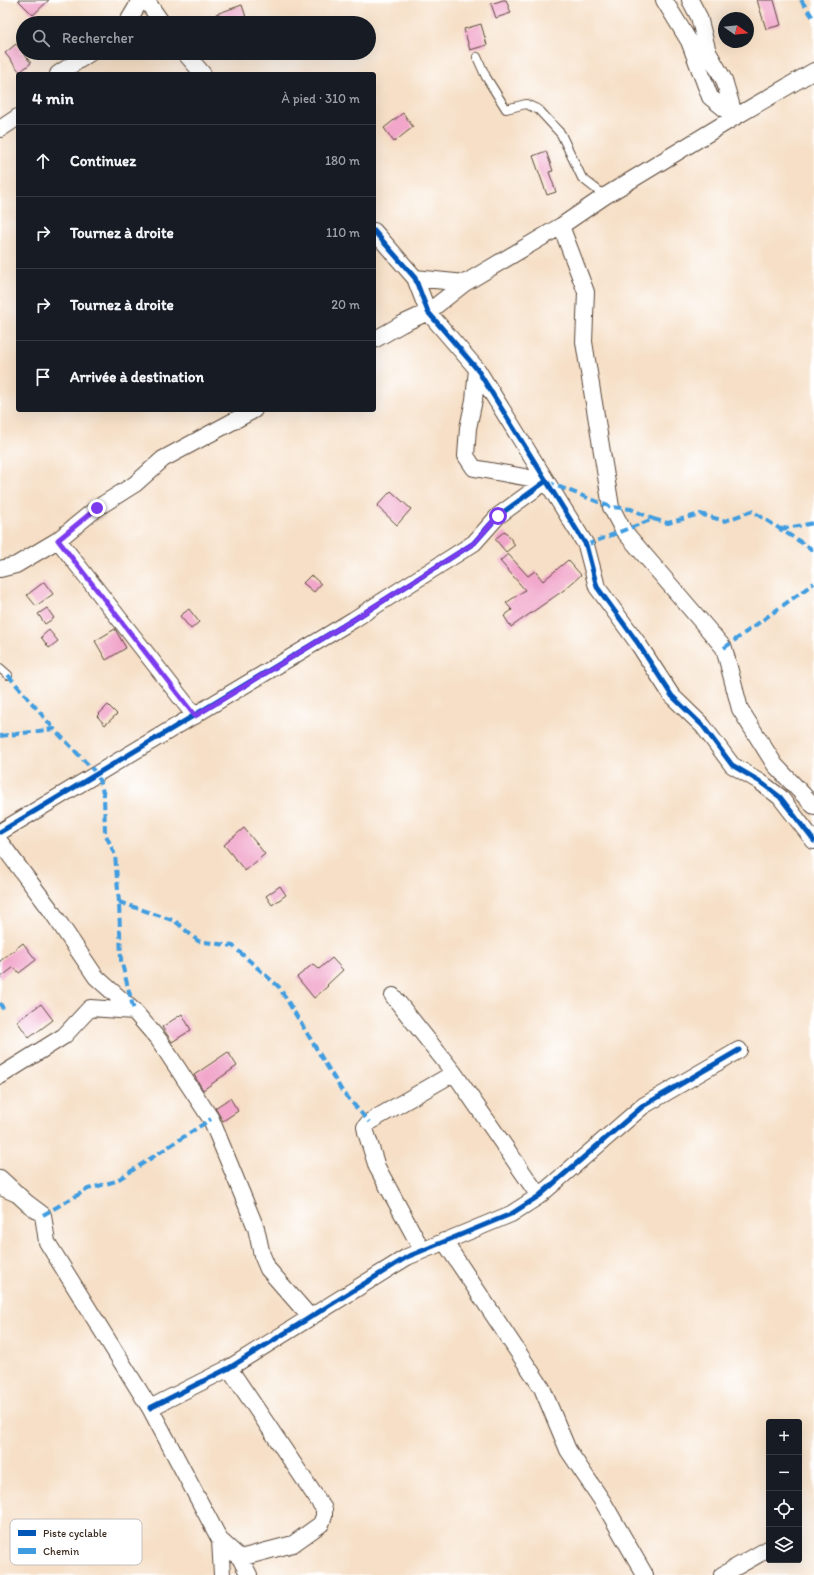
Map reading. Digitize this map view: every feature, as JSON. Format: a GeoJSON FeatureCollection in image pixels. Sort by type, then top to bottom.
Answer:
{"type":"FeatureCollection","features":[{"type":"Feature","properties":{"kind":"street"},"geometry":{"type":"LineString","coordinates":[[131,16],[139,0]]}},
{"type":"Feature","properties":{"kind":"street"},"geometry":{"type":"LineString","coordinates":[[146,0],[157,16]]}},
{"type":"Feature","properties":{"kind":"street"},"geometry":{"type":"LineString","coordinates":[[664,0],[689,41],[710,97],[735,116]]}},
{"type":"Feature","properties":{"kind":"street"},"geometry":{"type":"LineString","coordinates":[[690,0],[699,17],[708,52],[724,80],[735,116]]}},
{"type":"Feature","properties":{"kind":"street"},"geometry":{"type":"LineString","coordinates":[[61,72],[79,60]]}},
{"type":"Feature","properties":{"kind":"street"},"geometry":{"type":"LineString","coordinates":[[191,60],[201,72]]}},
{"type":"Feature","properties":{"kind":"street"},"geometry":{"type":"LineString","coordinates":[[376,339],[402,324],[428,312],[465,283],[561,226],[605,196],[735,116],[814,71]]}},
{"type":"Feature","properties":{"kind":"street"},"geometry":{"type":"LineString","coordinates":[[0,129],[16,118]]}},
{"type":"Feature","properties":{"kind":"street"},"geometry":{"type":"LineString","coordinates":[[561,226],[586,292],[584,342],[611,507],[623,530],[724,648],[740,709],[775,765],[814,806]]}},
{"type":"Feature","properties":{"kind":"street"},"geometry":{"type":"LineString","coordinates":[[376,233],[414,278],[428,312],[477,369],[586,545],[597,587],[637,642],[672,696],[703,726],[732,765],[759,781],[780,798],[814,841]]}},
{"type":"Feature","properties":{"kind":"street"},"geometry":{"type":"LineString","coordinates":[[414,278],[465,283]]}},
{"type":"Feature","properties":{"kind":"street"},"geometry":{"type":"LineString","coordinates":[[477,369],[474,400],[468,428],[466,456],[474,468],[546,481]]}},
{"type":"Feature","properties":{"kind":"street"},"geometry":{"type":"LineString","coordinates":[[0,569],[16,565],[58,540],[97,508],[135,484],[163,459],[250,412]]}},
{"type":"Feature","properties":{"kind":"street"},"geometry":{"type":"LineString","coordinates":[[0,832],[353,620],[474,543],[498,516],[546,481]]}},
{"type":"Feature","properties":{"kind":"street"},"geometry":{"type":"LineString","coordinates":[[58,540],[195,716]]}},
{"type":"Feature","properties":{"kind":"street"},"geometry":{"type":"LineString","coordinates":[[775,765],[780,798]]}},
{"type":"Feature","properties":{"kind":"street"},"geometry":{"type":"LineString","coordinates":[[0,842],[50,909],[96,977],[134,1011],[159,1040],[211,1119],[256,1228],[262,1255],[268,1269],[310,1317]]}},
{"type":"Feature","properties":{"kind":"street"},"geometry":{"type":"LineString","coordinates":[[393,996],[454,1073],[539,1196]]}},
{"type":"Feature","properties":{"kind":"street"},"geometry":{"type":"LineString","coordinates":[[0,1076],[64,1036],[90,1008],[134,1011]]}},
{"type":"Feature","properties":{"kind":"street"},"geometry":{"type":"LineString","coordinates":[[150,1408],[229,1368],[407,1257],[511,1214],[539,1196],[643,1106],[739,1050]]}},
{"type":"Feature","properties":{"kind":"street"},"geometry":{"type":"LineString","coordinates":[[422,1250],[377,1167],[365,1126],[369,1122],[454,1073]]}},
{"type":"Feature","properties":{"kind":"street"},"geometry":{"type":"LineString","coordinates":[[0,1188],[27,1203],[43,1215],[47,1242],[150,1408],[220,1540],[240,1558],[249,1575]]}},
{"type":"Feature","properties":{"kind":"street"},"geometry":{"type":"LineString","coordinates":[[444,1241],[542,1388],[568,1450],[603,1502],[646,1575]]}},
{"type":"Feature","properties":{"kind":"street"},"geometry":{"type":"LineString","coordinates":[[229,1368],[324,1509],[324,1516],[321,1524],[294,1544],[240,1558]]}},
{"type":"Feature","properties":{"kind":"street"},"geometry":{"type":"LineString","coordinates":[[220,1540],[222,1575]]}},
{"type":"Feature","properties":{"kind":"street"},"geometry":{"type":"LineString","coordinates":[[722,1575],[766,1550]]}},
{"type":"Feature","properties":{"kind":"lane"},"geometry":{"type":"LineString","coordinates":[[477,57],[486,77],[506,109],[526,104],[539,110],[561,134],[582,178],[605,196]]}},
{"type":"Feature","properties":{"kind":"lane"},"geometry":{"type":"LineString","coordinates":[[0,668],[8,675]]}},
{"type":"Feature","properties":{"kind":"building"},"geometry":{"type":"Polygon","coordinates":[[[18,0],[49,0],[33,15],[18,0]]]}},
{"type":"Feature","properties":{"kind":"building"},"geometry":{"type":"Polygon","coordinates":[[[506,0],[511,13],[496,18],[491,4],[506,0]]]}},
{"type":"Feature","properties":{"kind":"building"},"geometry":{"type":"Polygon","coordinates":[[[757,0],[774,0],[781,25],[766,29],[757,0]]]}},
{"type":"Feature","properties":{"kind":"building"},"geometry":{"type":"Polygon","coordinates":[[[242,5],[246,16],[217,16],[216,14],[242,5]]]}},
{"type":"Feature","properties":{"kind":"building"},"geometry":{"type":"Polygon","coordinates":[[[481,24],[487,45],[470,50],[464,29],[481,24]]]}},
{"type":"Feature","properties":{"kind":"building"},"geometry":{"type":"Polygon","coordinates":[[[16,44],[16,60],[29,60],[31,63],[20,72],[5,53],[16,44]]]}},
{"type":"Feature","properties":{"kind":"building"},"geometry":{"type":"Polygon","coordinates":[[[403,113],[413,127],[394,142],[384,128],[403,113]]]}},
{"type":"Feature","properties":{"kind":"building"},"geometry":{"type":"Polygon","coordinates":[[[546,151],[553,171],[549,172],[556,192],[547,195],[533,156],[546,151]]]}},
{"type":"Feature","properties":{"kind":"building"},"geometry":{"type":"Polygon","coordinates":[[[391,491],[411,509],[397,525],[377,506],[391,491]]]}},
{"type":"Feature","properties":{"kind":"building"},"geometry":{"type":"Polygon","coordinates":[[[505,531],[515,545],[506,552],[495,539],[505,531]]]}},
{"type":"Feature","properties":{"kind":"building"},"geometry":{"type":"Polygon","coordinates":[[[508,554],[528,576],[535,571],[543,581],[568,560],[581,575],[564,590],[511,627],[504,616],[512,610],[506,603],[525,590],[500,561],[508,554]]]}},
{"type":"Feature","properties":{"kind":"building"},"geometry":{"type":"Polygon","coordinates":[[[311,575],[321,584],[314,592],[303,583],[311,575]]]}},
{"type":"Feature","properties":{"kind":"building"},"geometry":{"type":"Polygon","coordinates":[[[44,582],[53,594],[36,606],[27,595],[44,582]]]}},
{"type":"Feature","properties":{"kind":"building"},"geometry":{"type":"Polygon","coordinates":[[[47,608],[54,618],[45,624],[38,614],[47,608]]]}},
{"type":"Feature","properties":{"kind":"building"},"geometry":{"type":"Polygon","coordinates":[[[189,609],[199,622],[191,629],[180,616],[189,609]]]}},
{"type":"Feature","properties":{"kind":"building"},"geometry":{"type":"Polygon","coordinates":[[[115,629],[126,648],[106,660],[95,641],[115,629]]]}},
{"type":"Feature","properties":{"kind":"building"},"geometry":{"type":"Polygon","coordinates":[[[49,630],[58,641],[49,648],[41,637],[49,630]]]}},
{"type":"Feature","properties":{"kind":"building"},"geometry":{"type":"Polygon","coordinates":[[[108,705],[117,714],[105,725],[97,716],[108,705]]]}},
{"type":"Feature","properties":{"kind":"building"},"geometry":{"type":"Polygon","coordinates":[[[244,828],[265,854],[245,871],[224,845],[244,828]]]}},
{"type":"Feature","properties":{"kind":"building"},"geometry":{"type":"Polygon","coordinates":[[[280,886],[286,895],[272,905],[266,896],[280,886]]]}},
{"type":"Feature","properties":{"kind":"building"},"geometry":{"type":"Polygon","coordinates":[[[23,943],[36,960],[19,973],[14,967],[0,978],[0,961],[23,943]]]}},
{"type":"Feature","properties":{"kind":"building"},"geometry":{"type":"Polygon","coordinates":[[[332,958],[343,970],[314,998],[297,977],[313,964],[319,969],[332,958]]]}},
{"type":"Feature","properties":{"kind":"building"},"geometry":{"type":"Polygon","coordinates":[[[41,1004],[53,1020],[29,1038],[17,1021],[41,1004]]]}},
{"type":"Feature","properties":{"kind":"building"},"geometry":{"type":"Polygon","coordinates":[[[182,1014],[191,1030],[172,1042],[162,1027],[182,1014]]]}},
{"type":"Feature","properties":{"kind":"building"},"geometry":{"type":"Polygon","coordinates":[[[228,1052],[237,1066],[203,1090],[194,1075],[228,1052]]]}},
{"type":"Feature","properties":{"kind":"building"},"geometry":{"type":"Polygon","coordinates":[[[230,1098],[238,1111],[223,1121],[215,1108],[230,1098]]]}},
{"type":"Feature","properties":{"kind":"marked path"},"geometry":{"type":"LineString","coordinates":[[801,0],[814,19]]}},
{"type":"Feature","properties":{"kind":"marked path"},"geometry":{"type":"LineString","coordinates":[[547,482],[611,507],[631,509],[653,519]]}},
{"type":"Feature","properties":{"kind":"marked path"},"geometry":{"type":"LineString","coordinates":[[586,545],[653,519],[668,523],[700,514],[725,521],[752,511],[810,548],[814,554]]}},
{"type":"Feature","properties":{"kind":"marked path"},"geometry":{"type":"LineString","coordinates":[[781,529],[814,523]]}},
{"type":"Feature","properties":{"kind":"marked path"},"geometry":{"type":"LineString","coordinates":[[724,648],[814,583]]}},
{"type":"Feature","properties":{"kind":"marked path"},"geometry":{"type":"LineString","coordinates":[[8,675],[54,729]]}},
{"type":"Feature","properties":{"kind":"marked path"},"geometry":{"type":"LineString","coordinates":[[0,736],[54,729],[97,774],[104,795],[105,833],[115,855],[119,902],[121,960],[134,1011]]}},
{"type":"Feature","properties":{"kind":"marked path"},"geometry":{"type":"LineString","coordinates":[[119,902],[175,921],[198,941],[233,946],[279,987],[342,1091],[369,1122]]}},
{"type":"Feature","properties":{"kind":"marked path"},"geometry":{"type":"LineString","coordinates":[[0,1003],[3,1009]]}},
{"type":"Feature","properties":{"kind":"marked path"},"geometry":{"type":"LineString","coordinates":[[43,1215],[88,1189],[116,1181],[211,1119]]}},
{"type":"Feature","properties":{"kind":"cycle path"},"geometry":{"type":"LineString","coordinates":[[376,233],[415,278],[428,312],[477,369],[586,545],[597,587],[637,642],[672,696],[703,726],[732,765],[759,781],[780,797],[814,841]]}},
{"type":"Feature","properties":{"kind":"cycle path"},"geometry":{"type":"LineString","coordinates":[[0,832],[353,620],[474,543],[498,516],[546,481]]}},
{"type":"Feature","properties":{"kind":"cycle path"},"geometry":{"type":"LineString","coordinates":[[150,1408],[229,1368],[407,1257],[511,1214],[539,1196],[643,1106],[739,1050]]}},
{"type":"Feature","properties":{"kind":"route"},"geometry":{"type":"LineString","coordinates":[[97,508],[58,540],[195,716],[353,620],[474,543],[498,516]]}}]}
